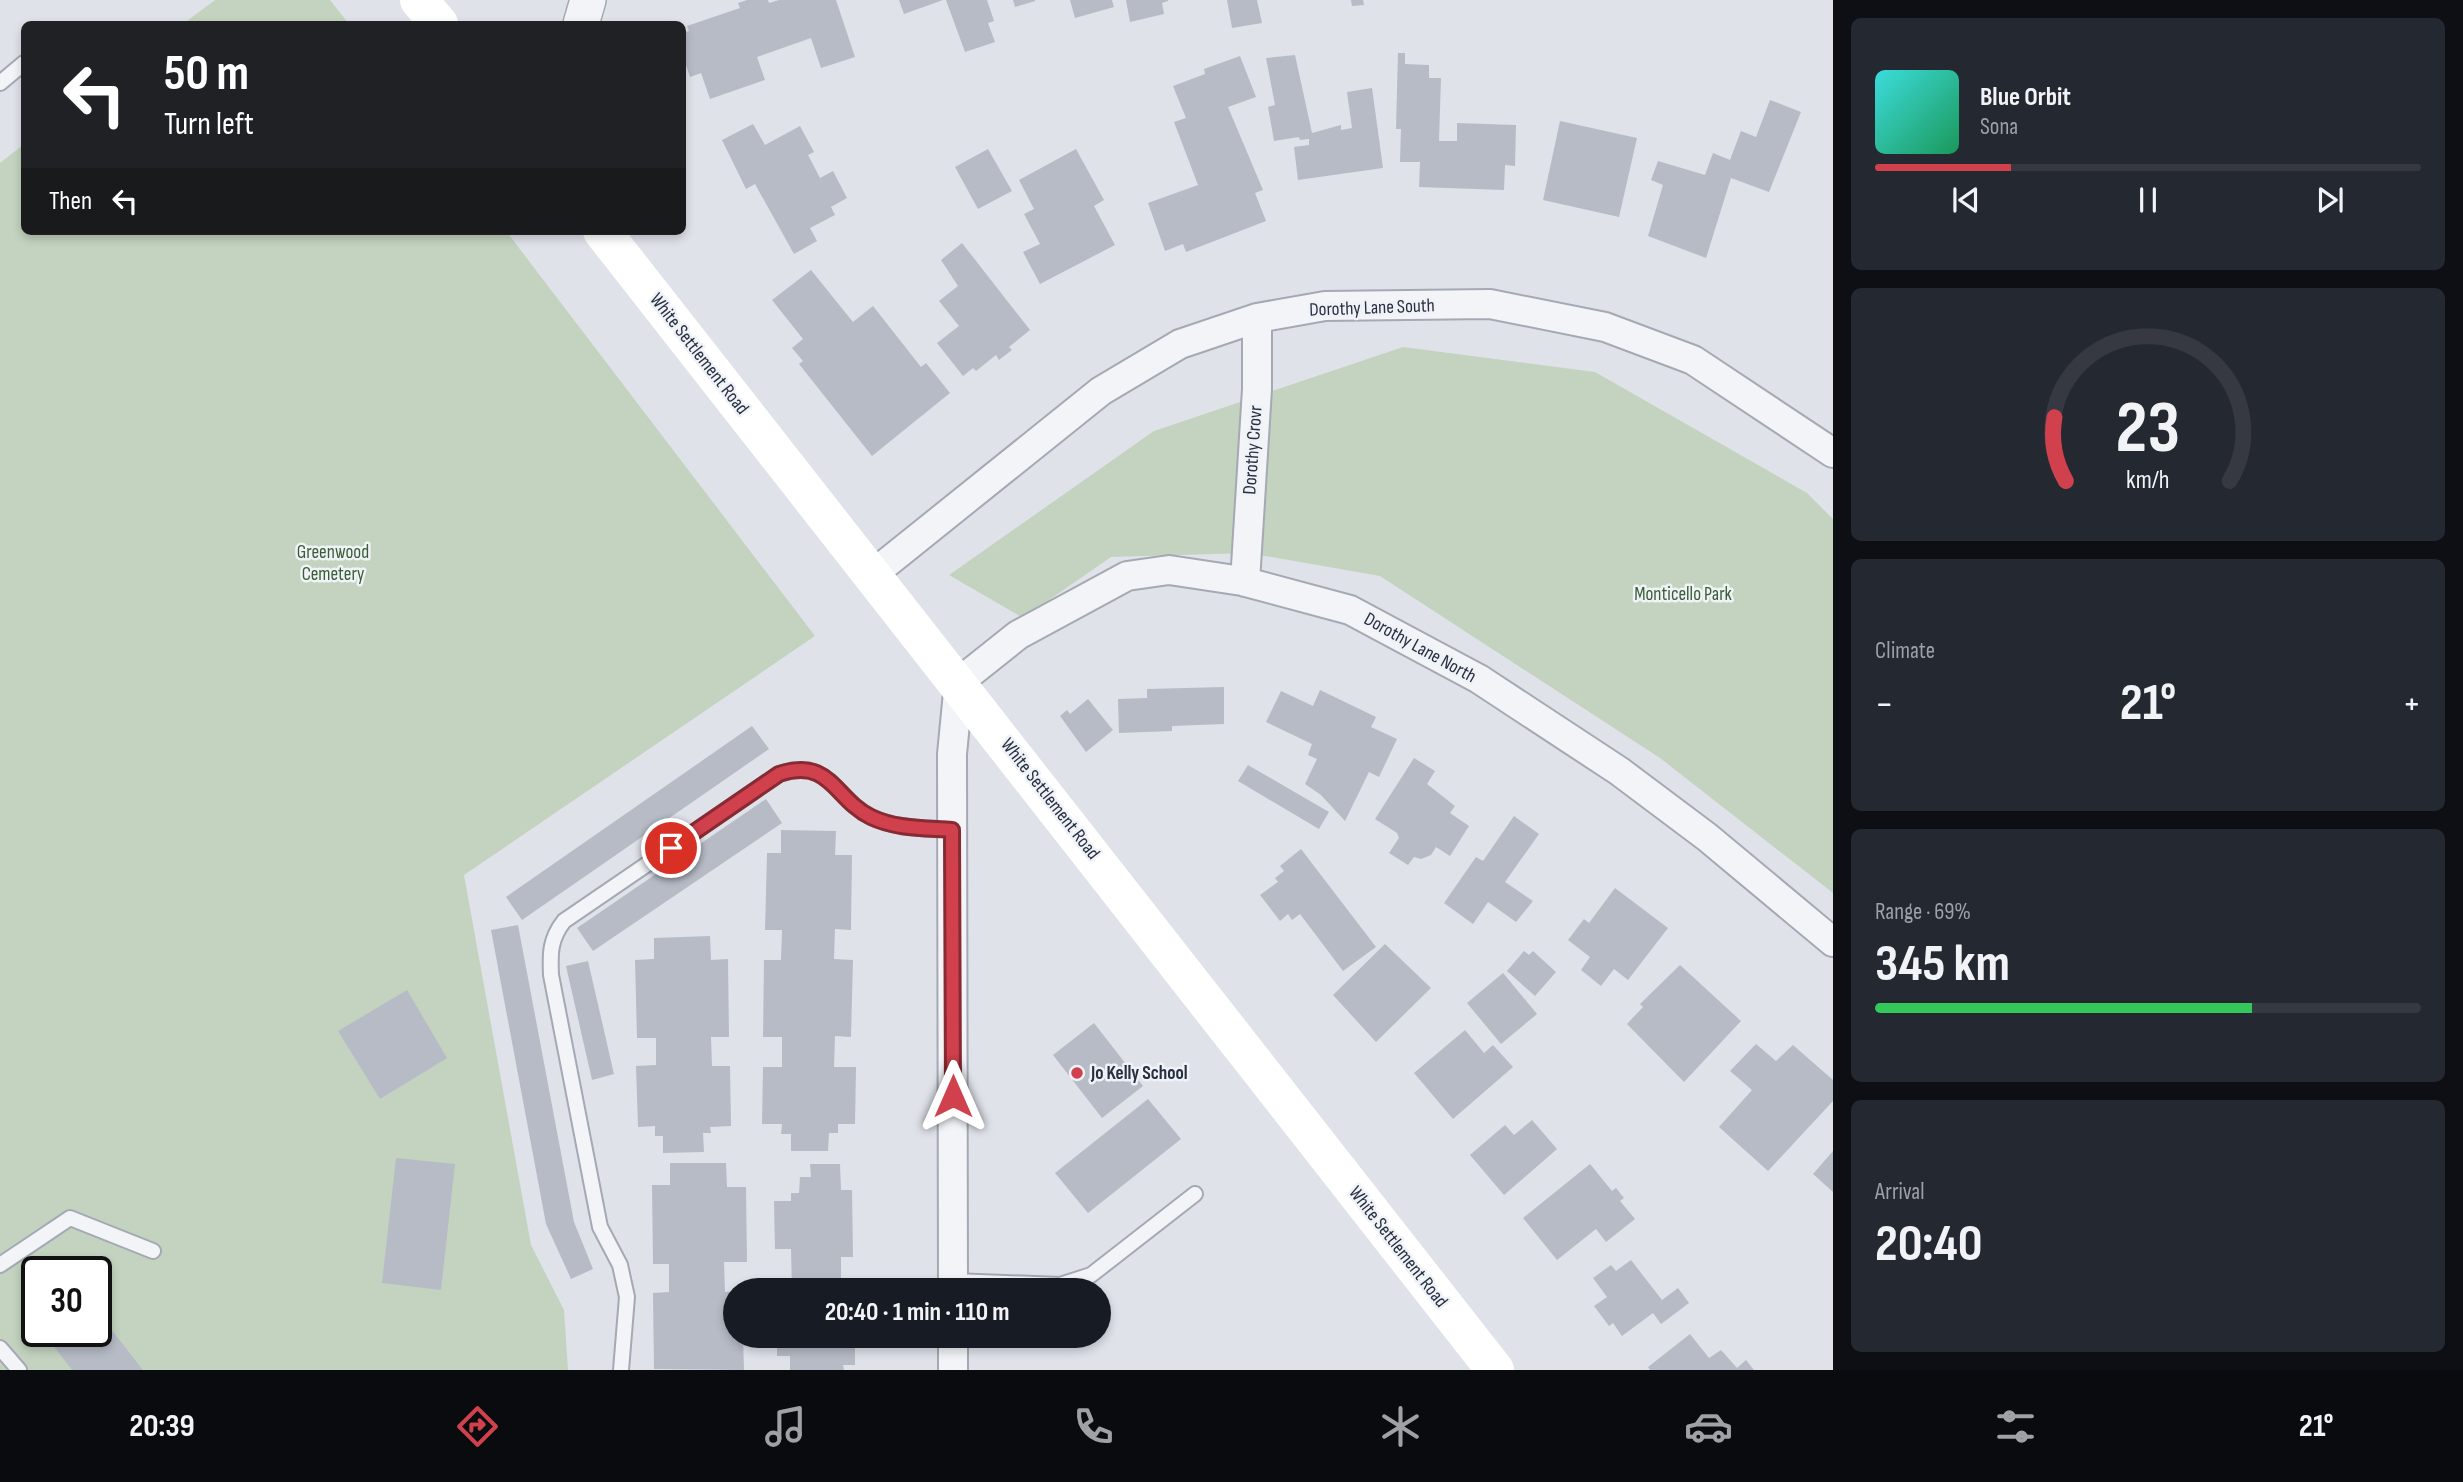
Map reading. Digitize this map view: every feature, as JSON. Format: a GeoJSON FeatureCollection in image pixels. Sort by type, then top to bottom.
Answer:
{"type":"FeatureCollection","features":[{"type":"Feature","properties":{"kind":"main road"},"geometry":{"type":"LineString","coordinates":[[419,0],[436,21]]}},
{"type":"Feature","properties":{"kind":"main road","name":"White Settlement Road"},"geometry":{"type":"LineString","coordinates":[[606,235],[959,682],[1494,1370]]}},
{"type":"Feature","properties":{"kind":"street"},"geometry":{"type":"LineString","coordinates":[[582,21],[588,0]]}},
{"type":"Feature","properties":{"kind":"street","name":"Dorothy Lane South"},"geometry":{"type":"LineString","coordinates":[[873,574],[1101,391],[1180,344],[1257,318],[1325,306],[1490,304],[1605,327],[1693,359],[1833,453]]}},
{"type":"Feature","properties":{"kind":"street","name":"Dorothy Crovr"},"geometry":{"type":"LineString","coordinates":[[1245,582],[1257,389],[1257,318]]}},
{"type":"Feature","properties":{"kind":"street","name":"Dorothy Lane North"},"geometry":{"type":"LineString","coordinates":[[959,682],[1018,635],[1127,576],[1169,570],[1245,582],[1350,610],[1479,679],[1619,771],[1707,837],[1833,942]]}},
{"type":"Feature","properties":{"kind":"street"},"geometry":{"type":"LineString","coordinates":[[953,1278],[952,754],[959,682]]}},
{"type":"Feature","properties":{"kind":"street"},"geometry":{"type":"LineString","coordinates":[[953,1348],[953,1370]]}},
{"type":"Feature","properties":{"kind":"lane"},"geometry":{"type":"LineString","coordinates":[[0,83],[21,66]]}},
{"type":"Feature","properties":{"kind":"lane"},"geometry":{"type":"LineString","coordinates":[[621,1370],[627,1297],[620,1265],[600,1227],[551,975],[550,950],[555,934],[564,922],[779,774],[799,767],[825,779],[869,817],[895,826],[952,830]]}},
{"type":"Feature","properties":{"kind":"lane"},"geometry":{"type":"LineString","coordinates":[[1085,1278],[1195,1194]]}},
{"type":"Feature","properties":{"kind":"lane"},"geometry":{"type":"LineString","coordinates":[[0,1265],[70,1218],[153,1251]]}},
{"type":"Feature","properties":{"kind":"lane"},"geometry":{"type":"LineString","coordinates":[[0,1348],[19,1370]]}},
{"type":"Feature","properties":{"kind":"green space"},"geometry":{"type":"Polygon","coordinates":[[[215,0],[330,0],[347,21],[187,21],[215,0]]]}},
{"type":"Feature","properties":{"kind":"green space","name":"Greenwood Cemetery"},"geometry":{"type":"Polygon","coordinates":[[[21,146],[21,235],[509,235],[815,636],[464,875],[531,1245],[564,1310],[568,1370],[0,1370],[0,163],[21,146]]]}},
{"type":"Feature","properties":{"kind":"green space","name":"Monticello Park"},"geometry":{"type":"Polygon","coordinates":[[[1403,347],[1595,372],[1807,493],[1833,519],[1833,893],[1660,758],[1380,576],[1248,553],[1111,557],[1023,618],[949,575],[1154,431],[1403,347]]]}},
{"type":"Feature","properties":{"kind":"building"},"geometry":{"type":"Polygon","coordinates":[[[747,0],[768,0],[769,3],[779,0],[836,0],[855,57],[821,68],[811,38],[757,57],[765,80],[710,99],[701,73],[690,77],[686,65],[686,32],[689,31],[687,26],[740,8],[738,3],[747,0]]]}},
{"type":"Feature","properties":{"kind":"building"},"geometry":{"type":"Polygon","coordinates":[[[899,0],[943,0],[904,14],[899,0]]]}},
{"type":"Feature","properties":{"kind":"building"},"geometry":{"type":"Polygon","coordinates":[[[946,0],[987,0],[994,21],[988,23],[995,42],[965,52],[946,0]]]}},
{"type":"Feature","properties":{"kind":"building"},"geometry":{"type":"Polygon","coordinates":[[[1013,0],[1035,0],[1035,1],[1015,7],[1013,0]]]}},
{"type":"Feature","properties":{"kind":"building"},"geometry":{"type":"Polygon","coordinates":[[[1070,0],[1112,0],[1114,7],[1075,18],[1070,0]]]}},
{"type":"Feature","properties":{"kind":"building"},"geometry":{"type":"Polygon","coordinates":[[[1126,0],[1168,1],[1162,3],[1164,14],[1130,22],[1126,0]]]}},
{"type":"Feature","properties":{"kind":"building"},"geometry":{"type":"Polygon","coordinates":[[[1227,0],[1257,0],[1262,23],[1232,28],[1227,0]]]}},
{"type":"Feature","properties":{"kind":"building"},"geometry":{"type":"Polygon","coordinates":[[[1351,0],[1363,0],[1364,5],[1352,6],[1351,0]]]}},
{"type":"Feature","properties":{"kind":"building"},"geometry":{"type":"Polygon","coordinates":[[[1398,53],[1405,53],[1405,64],[1429,65],[1429,78],[1441,78],[1439,141],[1457,141],[1457,123],[1516,125],[1515,166],[1505,165],[1504,190],[1419,187],[1420,162],[1400,162],[1401,129],[1396,129],[1398,53]]]}},
{"type":"Feature","properties":{"kind":"building"},"geometry":{"type":"Polygon","coordinates":[[[1295,55],[1312,133],[1341,125],[1341,130],[1352,128],[1347,92],[1372,88],[1383,168],[1298,180],[1294,147],[1309,145],[1309,139],[1300,140],[1299,137],[1274,141],[1268,107],[1275,105],[1266,58],[1295,55]]]}},
{"type":"Feature","properties":{"kind":"building"},"geometry":{"type":"Polygon","coordinates":[[[1240,56],[1256,97],[1228,107],[1263,190],[1255,193],[1266,221],[1186,252],[1183,244],[1165,251],[1148,203],[1198,185],[1174,122],[1186,118],[1173,86],[1205,74],[1204,69],[1240,56]]]}},
{"type":"Feature","properties":{"kind":"building"},"geometry":{"type":"Polygon","coordinates":[[[1770,100],[1801,112],[1769,192],[1731,178],[1706,258],[1648,236],[1663,185],[1651,180],[1658,161],[1705,175],[1713,153],[1730,160],[1741,131],[1756,137],[1770,100]]]}},
{"type":"Feature","properties":{"kind":"building"},"geometry":{"type":"Polygon","coordinates":[[[1560,121],[1637,138],[1619,217],[1543,200],[1560,121]]]}},
{"type":"Feature","properties":{"kind":"building"},"geometry":{"type":"Polygon","coordinates":[[[753,124],[765,145],[800,126],[814,152],[808,155],[820,178],[833,171],[847,198],[831,207],[835,215],[810,228],[817,241],[794,254],[755,184],[746,189],[722,140],[753,124]]]}},
{"type":"Feature","properties":{"kind":"building"},"geometry":{"type":"Polygon","coordinates":[[[988,149],[1012,191],[978,209],[955,167],[988,149]]]}},
{"type":"Feature","properties":{"kind":"building"},"geometry":{"type":"Polygon","coordinates":[[[1076,149],[1104,200],[1094,206],[1115,245],[1040,284],[1023,252],[1040,244],[1024,214],[1034,209],[1019,180],[1076,149]]]}},
{"type":"Feature","properties":{"kind":"building"},"geometry":{"type":"Polygon","coordinates":[[[962,243],[1030,330],[1009,347],[1012,350],[999,360],[996,355],[976,371],[973,368],[963,376],[937,343],[959,326],[939,301],[958,286],[941,260],[962,243]]]}},
{"type":"Feature","properties":{"kind":"building"},"geometry":{"type":"Polygon","coordinates":[[[811,270],[853,322],[873,306],[921,367],[926,363],[950,393],[872,456],[799,364],[803,361],[792,348],[803,339],[772,300],[811,270]]]}},
{"type":"Feature","properties":{"kind":"building"},"geometry":{"type":"Polygon","coordinates":[[[1224,687],[1224,724],[1172,726],[1172,731],[1119,733],[1118,699],[1147,698],[1147,689],[1224,687]]]}},
{"type":"Feature","properties":{"kind":"building"},"geometry":{"type":"Polygon","coordinates":[[[1320,690],[1376,717],[1371,727],[1397,739],[1379,777],[1369,772],[1345,821],[1321,795],[1305,784],[1317,759],[1308,755],[1312,744],[1266,722],[1281,691],[1313,706],[1320,690]]]}},
{"type":"Feature","properties":{"kind":"building"},"geometry":{"type":"Polygon","coordinates":[[[1088,699],[1113,730],[1086,752],[1060,716],[1067,710],[1070,714],[1088,699]]]}},
{"type":"Feature","properties":{"kind":"building"},"geometry":{"type":"Polygon","coordinates":[[[752,726],[769,749],[522,920],[506,897],[752,726]]]}},
{"type":"Feature","properties":{"kind":"building"},"geometry":{"type":"Polygon","coordinates":[[[1414,758],[1435,771],[1427,784],[1455,806],[1450,813],[1469,826],[1450,856],[1436,847],[1431,855],[1421,859],[1414,857],[1408,865],[1389,853],[1399,838],[1397,833],[1375,819],[1414,758]]]}},
{"type":"Feature","properties":{"kind":"building"},"geometry":{"type":"Polygon","coordinates":[[[1248,765],[1329,812],[1319,829],[1238,781],[1248,765]]]}},
{"type":"Feature","properties":{"kind":"building"},"geometry":{"type":"Polygon","coordinates":[[[766,799],[782,823],[593,951],[577,928],[766,799]]]}},
{"type":"Feature","properties":{"kind":"building"},"geometry":{"type":"Polygon","coordinates":[[[1514,816],[1539,834],[1505,882],[1533,901],[1516,922],[1488,902],[1473,924],[1444,903],[1476,857],[1483,861],[1514,816]]]}},
{"type":"Feature","properties":{"kind":"building"},"geometry":{"type":"Polygon","coordinates":[[[781,830],[836,831],[835,855],[852,855],[851,930],[835,929],[834,959],[853,960],[851,1037],[835,1036],[834,1067],[856,1067],[855,1124],[838,1124],[838,1133],[829,1133],[828,1151],[791,1151],[791,1134],[781,1134],[782,1124],[762,1124],[763,1067],[782,1067],[782,1037],[763,1037],[764,960],[781,960],[782,930],[765,930],[767,853],[781,853],[781,830]]]}},
{"type":"Feature","properties":{"kind":"building"},"geometry":{"type":"Polygon","coordinates":[[[1301,849],[1376,947],[1343,971],[1300,914],[1292,920],[1288,914],[1280,921],[1260,895],[1278,882],[1275,878],[1284,871],[1280,866],[1301,849]]]}},
{"type":"Feature","properties":{"kind":"building"},"geometry":{"type":"Polygon","coordinates":[[[1615,888],[1668,928],[1628,980],[1614,969],[1601,986],[1581,970],[1590,957],[1568,940],[1584,919],[1589,923],[1615,888]]]}},
{"type":"Feature","properties":{"kind":"building"},"geometry":{"type":"Polygon","coordinates":[[[518,925],[574,1222],[593,1269],[571,1279],[546,1224],[491,930],[518,925]]]}},
{"type":"Feature","properties":{"kind":"building"},"geometry":{"type":"Polygon","coordinates":[[[710,936],[711,960],[728,959],[729,1037],[711,1037],[712,1066],[730,1066],[731,1126],[710,1127],[711,1133],[703,1133],[704,1152],[663,1153],[663,1136],[655,1136],[655,1126],[638,1127],[636,1066],[656,1065],[656,1038],[637,1038],[635,960],[654,959],[654,938],[710,936]]]}},
{"type":"Feature","properties":{"kind":"building"},"geometry":{"type":"Polygon","coordinates":[[[1385,944],[1431,988],[1376,1042],[1333,995],[1385,944]]]}},
{"type":"Feature","properties":{"kind":"building"},"geometry":{"type":"Polygon","coordinates":[[[1524,951],[1529,955],[1533,951],[1556,972],[1535,996],[1507,971],[1524,951]]]}},
{"type":"Feature","properties":{"kind":"building"},"geometry":{"type":"Polygon","coordinates":[[[588,961],[614,1074],[592,1080],[566,966],[588,961]]]}},
{"type":"Feature","properties":{"kind":"building"},"geometry":{"type":"Polygon","coordinates":[[[1680,965],[1741,1021],[1684,1082],[1627,1024],[1643,1007],[1640,1004],[1680,965]]]}},
{"type":"Feature","properties":{"kind":"building"},"geometry":{"type":"Polygon","coordinates":[[[1503,973],[1537,1014],[1501,1044],[1467,1003],[1503,973]]]}},
{"type":"Feature","properties":{"kind":"building"},"geometry":{"type":"Polygon","coordinates":[[[407,990],[447,1058],[380,1099],[338,1031],[407,990]]]}},
{"type":"Feature","properties":{"kind":"building"},"geometry":{"type":"Polygon","coordinates":[[[1094,1023],[1143,1086],[1102,1118],[1053,1055],[1094,1023]]]}},
{"type":"Feature","properties":{"kind":"building"},"geometry":{"type":"Polygon","coordinates":[[[1465,1030],[1484,1053],[1493,1045],[1513,1067],[1453,1119],[1414,1073],[1465,1030]]]}},
{"type":"Feature","properties":{"kind":"building"},"geometry":{"type":"Polygon","coordinates":[[[1756,1044],[1776,1061],[1793,1045],[1833,1080],[1833,1101],[1768,1171],[1719,1127],[1752,1090],[1730,1071],[1756,1044]]]}},
{"type":"Feature","properties":{"kind":"building"},"geometry":{"type":"Polygon","coordinates":[[[1148,1099],[1181,1139],[1088,1213],[1055,1173],[1148,1099]]]}},
{"type":"Feature","properties":{"kind":"building"},"geometry":{"type":"Polygon","coordinates":[[[1532,1120],[1557,1149],[1504,1195],[1470,1155],[1505,1125],[1514,1135],[1532,1120]]]}},
{"type":"Feature","properties":{"kind":"building"},"geometry":{"type":"Polygon","coordinates":[[[1833,1151],[1833,1192],[1813,1174],[1833,1151]]]}},
{"type":"Feature","properties":{"kind":"building"},"geometry":{"type":"Polygon","coordinates":[[[396,1158],[455,1164],[441,1290],[382,1283],[396,1158]]]}},
{"type":"Feature","properties":{"kind":"building"},"geometry":{"type":"Polygon","coordinates":[[[670,1163],[726,1163],[727,1187],[746,1187],[747,1262],[724,1262],[723,1278],[723,1348],[743,1348],[744,1370],[654,1369],[653,1293],[669,1292],[669,1264],[653,1264],[652,1185],[670,1185],[670,1163]]]}},
{"type":"Feature","properties":{"kind":"building"},"geometry":{"type":"Polygon","coordinates":[[[810,1164],[840,1164],[841,1190],[852,1190],[853,1257],[841,1257],[841,1278],[792,1278],[791,1249],[775,1249],[774,1201],[791,1201],[791,1193],[799,1193],[800,1177],[811,1177],[810,1164]]]}},
{"type":"Feature","properties":{"kind":"building"},"geometry":{"type":"Polygon","coordinates":[[[1590,1164],[1612,1191],[1616,1188],[1624,1198],[1620,1201],[1635,1219],[1606,1242],[1596,1229],[1557,1260],[1523,1218],[1590,1164]]]}},
{"type":"Feature","properties":{"kind":"building"},"geometry":{"type":"Polygon","coordinates":[[[1631,1260],[1662,1300],[1678,1288],[1689,1303],[1661,1324],[1653,1313],[1622,1336],[1613,1323],[1609,1326],[1594,1306],[1607,1297],[1593,1278],[1611,1265],[1616,1271],[1631,1260]]]}},
{"type":"Feature","properties":{"kind":"building"},"geometry":{"type":"Polygon","coordinates":[[[112,1330],[143,1370],[72,1370],[54,1347],[112,1347],[112,1330]]]}},
{"type":"Feature","properties":{"kind":"building"},"geometry":{"type":"Polygon","coordinates":[[[1690,1334],[1709,1358],[1721,1350],[1737,1368],[1746,1360],[1754,1370],[1650,1370],[1648,1367],[1690,1334]]]}},
{"type":"Feature","properties":{"kind":"building"},"geometry":{"type":"Polygon","coordinates":[[[777,1348],[855,1348],[855,1365],[843,1365],[844,1370],[790,1370],[790,1356],[777,1356],[777,1348]]]}},
{"type":"Feature","properties":{"kind":"place","name":"Jo Kelly School"},"geometry":{"type":"Point","coordinates":[1077,1073]}},
{"type":"Feature","properties":{"kind":"route"},"geometry":{"type":"LineString","coordinates":[[671,848],[779,774],[799,767],[817,773],[843,791],[869,817],[895,826],[952,830],[953,1096]]}}]}
